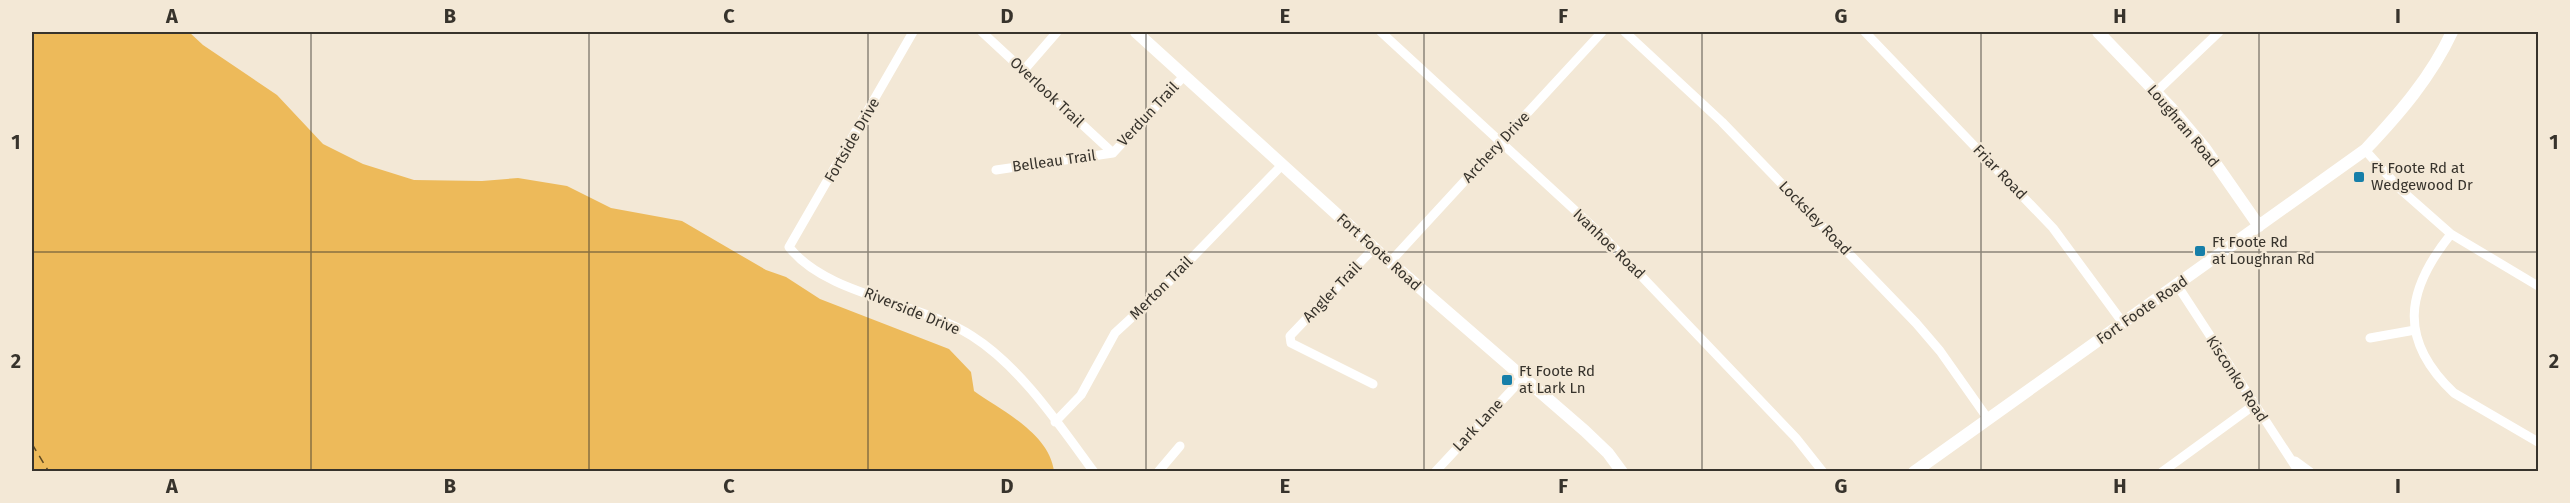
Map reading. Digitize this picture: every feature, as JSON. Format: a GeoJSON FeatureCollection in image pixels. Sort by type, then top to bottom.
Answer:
{"type":"FeatureCollection","features":[{"type":"Feature","properties":{"kind":"street","name":"Fortside Drive"},"geometry":{"type":"LineString","coordinates":[[789,248],[913,32]]}},
{"type":"Feature","properties":{"kind":"street","name":"Overlook Trail"},"geometry":{"type":"LineString","coordinates":[[982,32],[1113,153]]}},
{"type":"Feature","properties":{"kind":"street"},"geometry":{"type":"LineString","coordinates":[[1024,70],[1057,32]]}},
{"type":"Feature","properties":{"kind":"street","name":"Fort Foote Road"},"geometry":{"type":"LineString","coordinates":[[1136,32],[1374,248],[1608,453],[1622,471]]}},
{"type":"Feature","properties":{"kind":"street","name":"Ivanhoe Road"},"geometry":{"type":"LineString","coordinates":[[1381,32],[1612,244],[1796,438],[1823,471]]}},
{"type":"Feature","properties":{"kind":"street","name":"Archery Drive"},"geometry":{"type":"LineString","coordinates":[[1390,262],[1602,32]]}},
{"type":"Feature","properties":{"kind":"street","name":"Locksley Road"},"geometry":{"type":"LineString","coordinates":[[1626,32],[1722,122],[1916,323],[1940,351],[1988,419]]}},
{"type":"Feature","properties":{"kind":"street","name":"Friar Road"},"geometry":{"type":"LineString","coordinates":[[1865,32],[2053,228],[2123,322]]}},
{"type":"Feature","properties":{"kind":"street","name":"Loughran Road"},"geometry":{"type":"LineString","coordinates":[[2098,32],[2156,92],[2204,147],[2259,226]]}},
{"type":"Feature","properties":{"kind":"street"},"geometry":{"type":"LineString","coordinates":[[2156,92],[2220,32]]}},
{"type":"Feature","properties":{"kind":"street","name":"Fort Foote Road"},"geometry":{"type":"LineString","coordinates":[[1914,471],[2365,150],[2401,112],[2423,83],[2452,32]]}},
{"type":"Feature","properties":{"kind":"street","name":"Verdun Trail"},"geometry":{"type":"LineString","coordinates":[[1113,153],[1184,76]]}},
{"type":"Feature","properties":{"kind":"street"},"geometry":{"type":"LineString","coordinates":[[2365,150],[2400,189],[2451,234],[2538,286]]}},
{"type":"Feature","properties":{"kind":"street","name":"Belleau Trail"},"geometry":{"type":"LineString","coordinates":[[996,170],[1113,153]]}},
{"type":"Feature","properties":{"kind":"street","name":"Merton Trail"},"geometry":{"type":"LineString","coordinates":[[1055,422],[1081,395],[1094,376],[1115,333],[1153,298],[1282,165]]}},
{"type":"Feature","properties":{"kind":"street"},"geometry":{"type":"LineString","coordinates":[[2451,234],[2429,264],[2421,279],[2417,294],[2415,330],[2425,358],[2442,382],[2454,393],[2538,442]]}},
{"type":"Feature","properties":{"kind":"street","name":"Riverside Drive"},"geometry":{"type":"LineString","coordinates":[[789,248],[802,262],[833,280],[936,318],[972,336],[1007,365],[1050,412],[1055,422],[1094,471]]}},
{"type":"Feature","properties":{"kind":"street","name":"Angler Trail"},"geometry":{"type":"LineString","coordinates":[[1373,384],[1290,343],[1290,336],[1374,248]]}},
{"type":"Feature","properties":{"kind":"street","name":"Kisconko Road"},"geometry":{"type":"LineString","coordinates":[[2177,285],[2298,471]]}},
{"type":"Feature","properties":{"kind":"street"},"geometry":{"type":"LineString","coordinates":[[2370,338],[2415,330]]}},
{"type":"Feature","properties":{"kind":"street","name":"Lark Lane"},"geometry":{"type":"LineString","coordinates":[[1435,471],[1522,379]]}},
{"type":"Feature","properties":{"kind":"street"},"geometry":{"type":"LineString","coordinates":[[2162,471],[2254,405]]}},
{"type":"Feature","properties":{"kind":"street"},"geometry":{"type":"LineString","coordinates":[[1158,471],[1180,446]]}},
{"type":"Feature","properties":{"kind":"street"},"geometry":{"type":"LineString","coordinates":[[2289,457],[2310,471]]}},
{"type":"Feature","properties":{"kind":"shaded area"},"geometry":{"type":"Polygon","coordinates":[[[32,32],[189,32],[203,45],[277,95],[323,144],[363,164],[414,180],[482,181],[518,178],[567,186],[611,208],[682,221],[766,270],[786,277],[820,299],[949,349],[971,372],[974,391],[1034,434],[1050,457],[1054,471],[32,471],[32,32]]]}},
{"type":"Feature","properties":{"kind":"ferry route"},"geometry":{"type":"LineString","coordinates":[[32,444],[49,472]]}},
{"type":"Feature","properties":{"kind":"place","name":"Ft Foote Rd at Wedgewood Dr"},"geometry":{"type":"Point","coordinates":[2359,177]}},
{"type":"Feature","properties":{"kind":"place","name":"Ft Foote Rd at Loughran Rd"},"geometry":{"type":"Point","coordinates":[2200,251]}},
{"type":"Feature","properties":{"kind":"place","name":"Ft Foote Rd at Lark Ln"},"geometry":{"type":"Point","coordinates":[1507,380]}}]}
